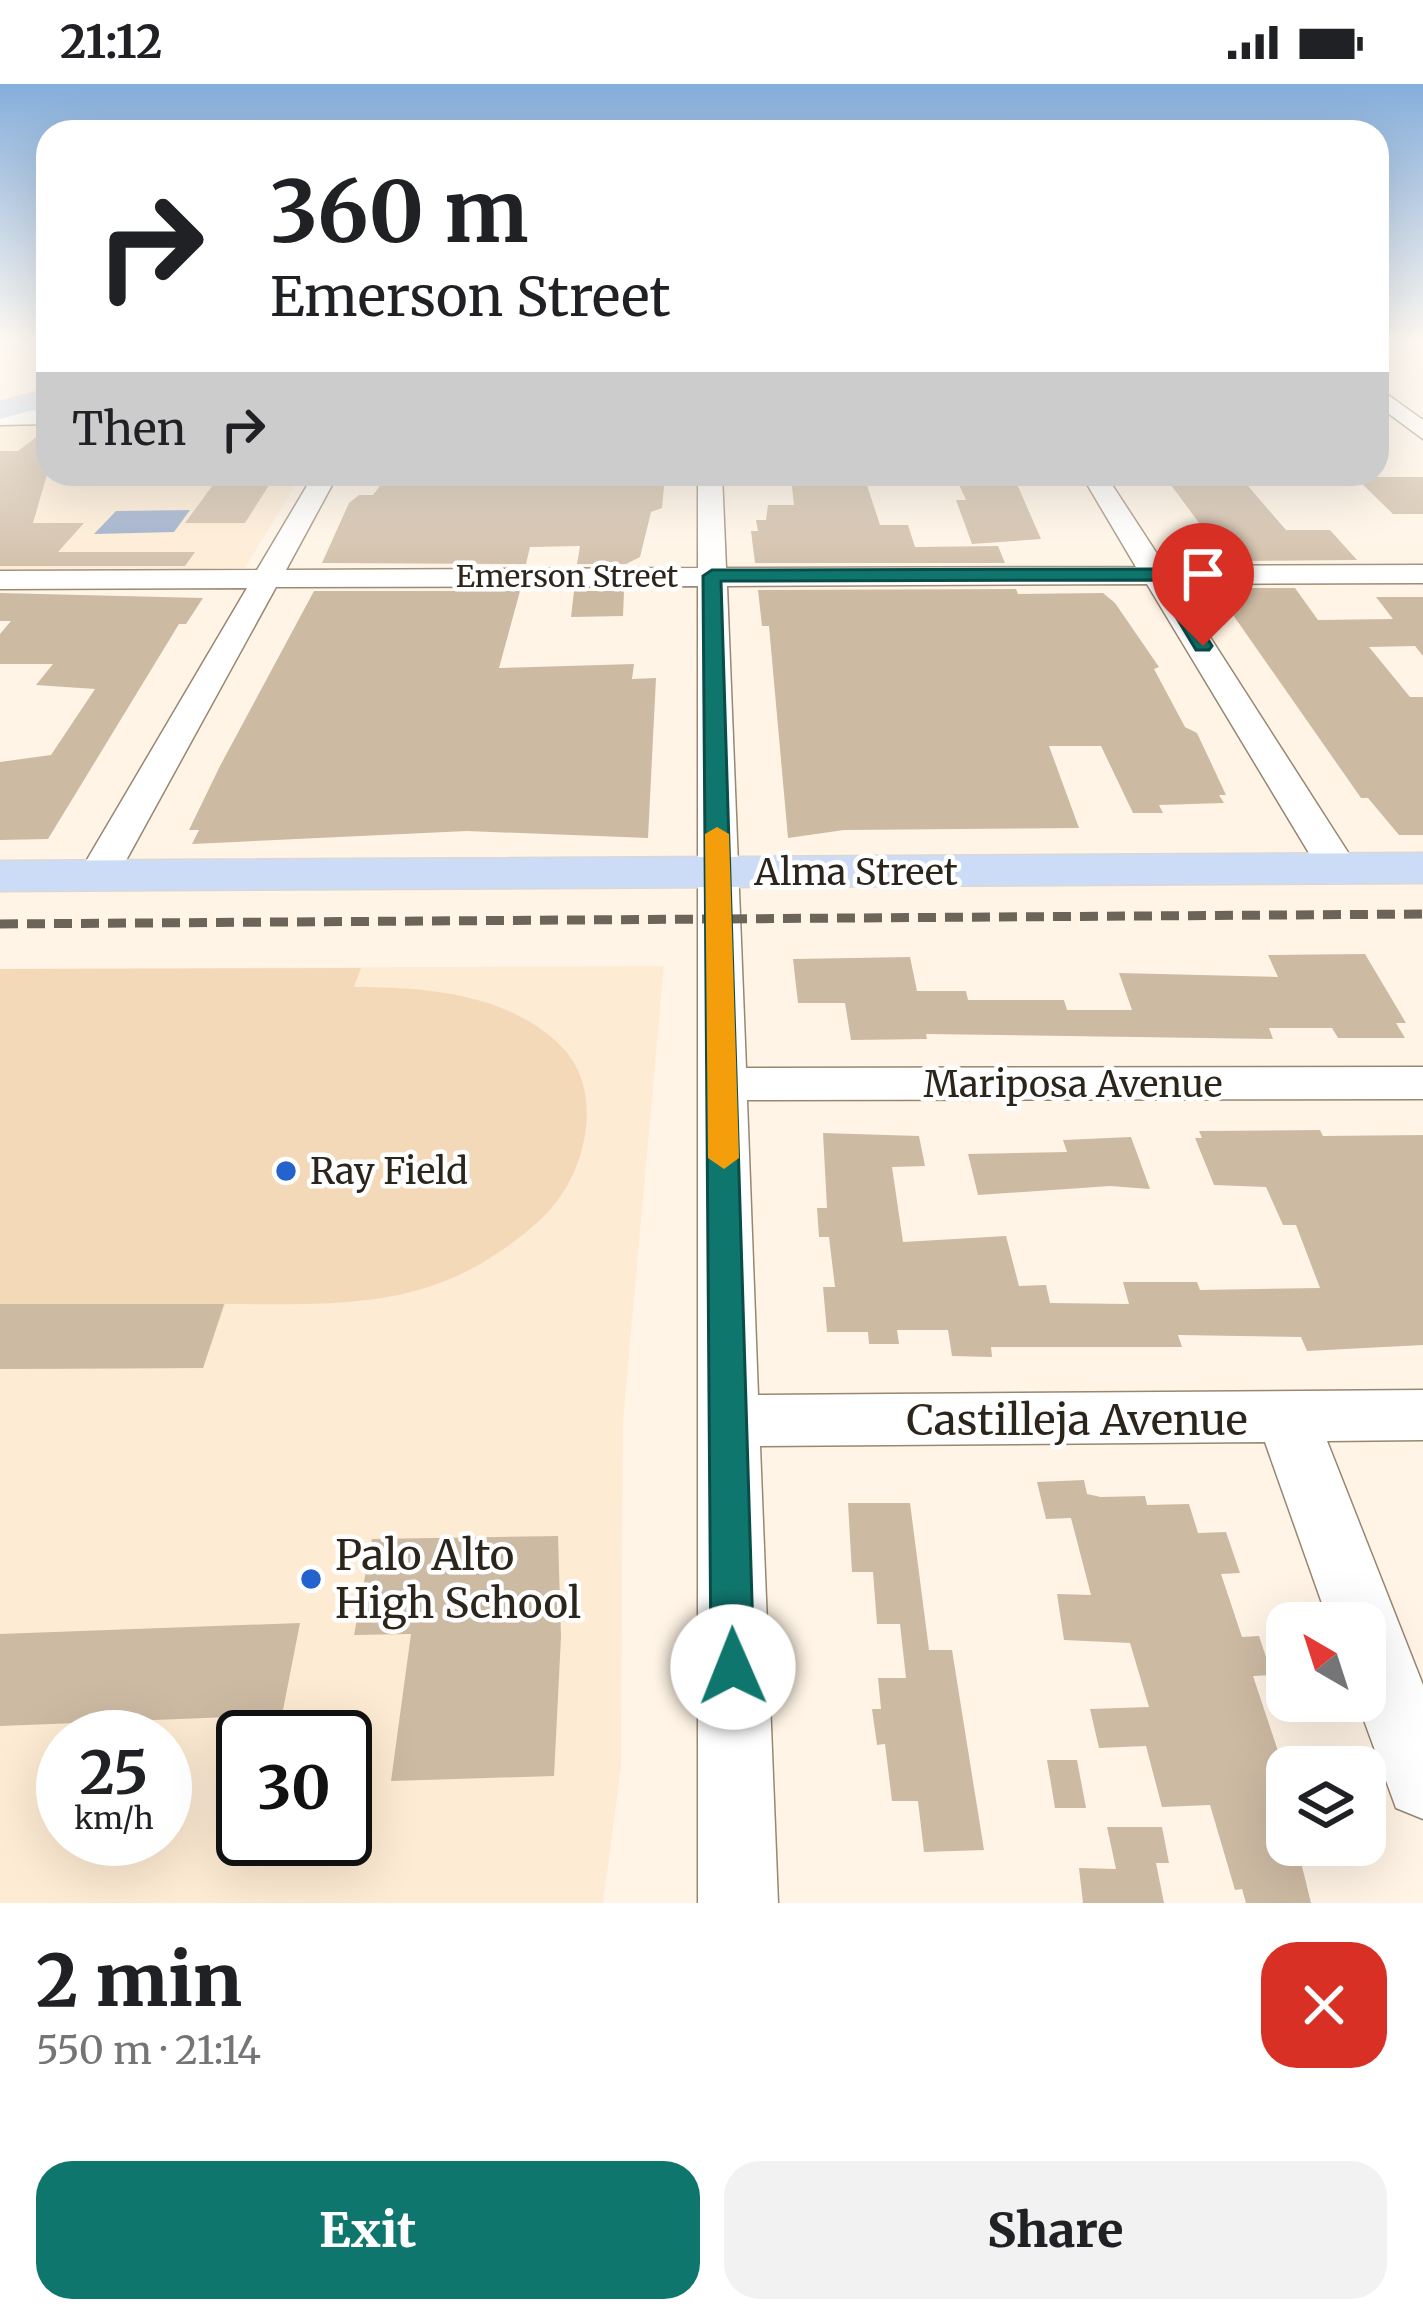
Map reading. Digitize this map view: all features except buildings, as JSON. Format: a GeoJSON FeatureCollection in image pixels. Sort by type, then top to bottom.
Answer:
{"type":"FeatureCollection","features":[{"type":"Feature","properties":{"kind":"main road","name":"Alma Street"},"geometry":{"type":"LineString","coordinates":[[0,876],[1423,868]]}},
{"type":"Feature","properties":{"kind":"street"},"geometry":{"type":"LineString","coordinates":[[98,875],[319,486]]}},
{"type":"Feature","properties":{"kind":"street"},"geometry":{"type":"LineString","coordinates":[[710,486],[738,1903]]}},
{"type":"Feature","properties":{"kind":"street"},"geometry":{"type":"LineString","coordinates":[[1101,486],[1338,868]]}},
{"type":"Feature","properties":{"kind":"street","name":"Emerson Street"},"geometry":{"type":"LineString","coordinates":[[0,580],[1423,574]]}},
{"type":"Feature","properties":{"kind":"street","name":"Mariposa Avenue"},"geometry":{"type":"LineString","coordinates":[[722,1084],[1423,1082]]}},
{"type":"Feature","properties":{"kind":"street","name":"Castilleja Avenue"},"geometry":{"type":"LineString","coordinates":[[730,1421],[1423,1415]]}},
{"type":"Feature","properties":{"kind":"street"},"geometry":{"type":"LineString","coordinates":[[1288,1419],[1356,1602]]}},
{"type":"Feature","properties":{"kind":"street"},"geometry":{"type":"LineString","coordinates":[[1386,1666],[1409,1709],[1423,1781]]}},
{"type":"Feature","properties":{"kind":"shaded area"},"geometry":{"type":"Polygon","coordinates":[[[0,425],[36,425],[36,486],[295,486],[245,568],[0,569],[0,425]]]}},
{"type":"Feature","properties":{"kind":"shaded area","name":"Palo Alto High School"},"geometry":{"type":"Polygon","coordinates":[[[664,966],[623,1421],[621,1767],[603,1903],[0,1903],[0,969],[664,966]]]}},
{"type":"Feature","properties":{"kind":"shaded area","name":"Ray Field"},"geometry":{"type":"Polygon","coordinates":[[[361,968],[354,987],[463,996],[515,1014],[560,1045],[574,1063],[583,1083],[586,1129],[573,1174],[548,1212],[485,1261],[415,1291],[353,1302],[225,1304],[203,1368],[0,1369],[0,969],[361,968]]]}},
{"type":"Feature","properties":{"kind":"water"},"geometry":{"type":"Polygon","coordinates":[[[190,510],[174,532],[94,534],[116,511],[190,510]]]}},
{"type":"Feature","properties":{"kind":"railway"},"geometry":{"type":"LineString","coordinates":[[0,924],[1423,914]]}},
{"type":"Feature","properties":{"kind":"slow traffic"},"geometry":{"type":"LineString","coordinates":[[717,834],[724,1158]]}},
{"type":"Feature","properties":{"kind":"place","name":"Ray Field"},"geometry":{"type":"Point","coordinates":[286,1171]}},
{"type":"Feature","properties":{"kind":"place","name":"Palo Alto High School"},"geometry":{"type":"Point","coordinates":[311,1579]}},
{"type":"Feature","properties":{"kind":"route"},"geometry":{"type":"LineString","coordinates":[[733,1667],[712,576],[1159,574],[1203,646]]}}]}
